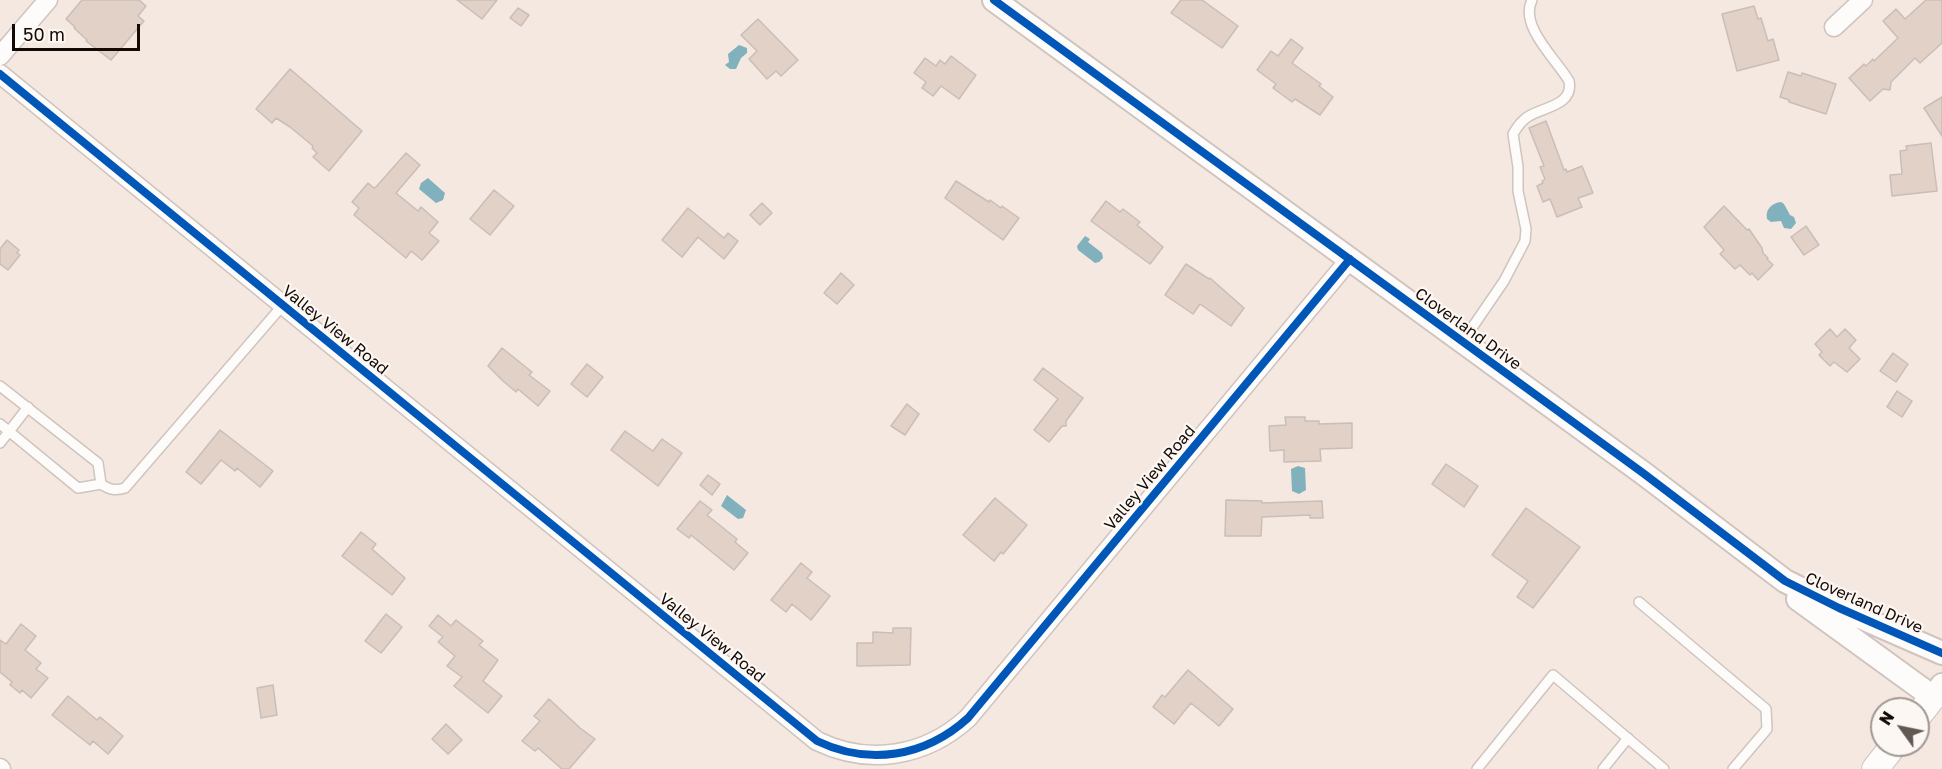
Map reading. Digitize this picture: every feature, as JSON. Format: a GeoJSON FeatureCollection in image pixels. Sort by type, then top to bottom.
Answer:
{"type":"FeatureCollection","features":[{"type":"Feature","properties":{"kind":"main road"},"geometry":{"type":"LineString","coordinates":[[1875,769],[1884,757]]}},
{"type":"Feature","properties":{"kind":"street"},"geometry":{"type":"LineString","coordinates":[[0,56],[48,0]]}},
{"type":"Feature","properties":{"kind":"street","name":"Cloverland Drive"},"geometry":{"type":"LineString","coordinates":[[994,0],[1643,473],[1785,581],[1839,608],[1942,653]]}},
{"type":"Feature","properties":{"kind":"street"},"geometry":{"type":"LineString","coordinates":[[1834,27],[1863,0]]}},
{"type":"Feature","properties":{"kind":"street","name":"Valley View Road"},"geometry":{"type":"LineString","coordinates":[[0,74],[817,741],[842,752],[881,756],[909,752],[949,734],[968,718],[1350,258]]}},
{"type":"Feature","properties":{"kind":"street"},"geometry":{"type":"LineString","coordinates":[[1765,567],[1796,598],[1931,699]]}},
{"type":"Feature","properties":{"kind":"lane"},"geometry":{"type":"LineString","coordinates":[[1463,341],[1504,281],[1525,241],[1526,220],[1518,191],[1513,134],[1527,117],[1563,101],[1569,92],[1569,81],[1532,26],[1529,12],[1532,0]]}},
{"type":"Feature","properties":{"kind":"lane"},"geometry":{"type":"LineString","coordinates":[[0,424],[78,488],[101,484],[117,491],[125,489],[284,305]]}},
{"type":"Feature","properties":{"kind":"lane"},"geometry":{"type":"LineString","coordinates":[[0,386],[98,463],[101,484]]}},
{"type":"Feature","properties":{"kind":"lane"},"geometry":{"type":"LineString","coordinates":[[0,443],[28,407]]}},
{"type":"Feature","properties":{"kind":"lane"},"geometry":{"type":"LineString","coordinates":[[1639,602],[1766,709],[1767,729],[1733,769]]}},
{"type":"Feature","properties":{"kind":"lane"},"geometry":{"type":"LineString","coordinates":[[1477,769],[1553,675],[1664,769]]}},
{"type":"Feature","properties":{"kind":"lane"},"geometry":{"type":"LineString","coordinates":[[1603,769],[1628,738]]}},
{"type":"Feature","properties":{"kind":"water"},"geometry":{"type":"Polygon","coordinates":[[[739,45],[747,48],[747,53],[741,58],[736,69],[730,69],[725,65],[729,62],[728,54],[739,45]]]}},
{"type":"Feature","properties":{"kind":"water"},"geometry":{"type":"Polygon","coordinates":[[[428,178],[445,193],[443,200],[436,203],[419,189],[421,183],[428,178]]]}},
{"type":"Feature","properties":{"kind":"water"},"geometry":{"type":"Polygon","coordinates":[[[1781,202],[1794,217],[1796,223],[1791,229],[1784,228],[1781,221],[1771,222],[1767,219],[1770,207],[1781,202]]]}},
{"type":"Feature","properties":{"kind":"water"},"geometry":{"type":"Polygon","coordinates":[[[1085,236],[1090,239],[1088,242],[1102,253],[1103,258],[1099,262],[1095,263],[1078,250],[1077,246],[1085,236]]]}},
{"type":"Feature","properties":{"kind":"water"},"geometry":{"type":"Polygon","coordinates":[[[1298,466],[1305,468],[1306,490],[1299,494],[1292,491],[1291,469],[1298,466]]]}},
{"type":"Feature","properties":{"kind":"water"},"geometry":{"type":"Polygon","coordinates":[[[727,495],[746,510],[743,518],[738,519],[721,506],[727,495]]]}},
{"type":"Feature","properties":{"kind":"building"},"geometry":{"type":"Polygon","coordinates":[[[82,0],[139,0],[146,6],[138,16],[144,21],[111,60],[86,41],[66,19],[82,0]]]}},
{"type":"Feature","properties":{"kind":"building"},"geometry":{"type":"Polygon","coordinates":[[[457,0],[497,0],[482,19],[457,0]]]}},
{"type":"Feature","properties":{"kind":"building"},"geometry":{"type":"Polygon","coordinates":[[[1181,0],[1202,0],[1238,26],[1222,48],[1171,13],[1181,0]]]}},
{"type":"Feature","properties":{"kind":"building"},"geometry":{"type":"Polygon","coordinates":[[[1926,0],[1942,0],[1942,43],[1920,63],[1915,58],[1891,82],[1890,90],[1883,89],[1870,101],[1849,78],[1864,64],[1866,66],[1873,59],[1874,61],[1898,38],[1883,21],[1896,9],[1905,19],[1926,0]]]}},
{"type":"Feature","properties":{"kind":"building"},"geometry":{"type":"Polygon","coordinates":[[[1754,6],[1758,19],[1761,18],[1768,41],[1773,39],[1779,60],[1737,71],[1722,14],[1754,6]]]}},
{"type":"Feature","properties":{"kind":"building"},"geometry":{"type":"Polygon","coordinates":[[[518,8],[529,15],[521,26],[510,18],[518,8]]]}},
{"type":"Feature","properties":{"kind":"building"},"geometry":{"type":"Polygon","coordinates":[[[758,19],[798,60],[781,76],[776,71],[767,79],[749,59],[757,51],[741,35],[758,19]]]}},
{"type":"Feature","properties":{"kind":"building"},"geometry":{"type":"Polygon","coordinates":[[[1291,39],[1303,48],[1292,63],[1321,84],[1319,86],[1333,97],[1320,115],[1295,99],[1292,102],[1273,88],[1276,84],[1257,70],[1271,51],[1278,56],[1291,39]]]}},
{"type":"Feature","properties":{"kind":"building"},"geometry":{"type":"Polygon","coordinates":[[[951,56],[976,75],[959,99],[941,86],[933,96],[922,88],[926,82],[914,73],[925,58],[936,66],[940,60],[945,64],[951,56]]]}},
{"type":"Feature","properties":{"kind":"building"},"geometry":{"type":"Polygon","coordinates":[[[290,69],[362,131],[329,171],[313,157],[317,153],[312,148],[313,146],[290,127],[276,118],[272,123],[256,109],[290,69]]]}},
{"type":"Feature","properties":{"kind":"building"},"geometry":{"type":"Polygon","coordinates":[[[1788,72],[1801,76],[1802,73],[1836,84],[1826,114],[1780,97],[1788,72]]]}},
{"type":"Feature","properties":{"kind":"building"},"geometry":{"type":"Polygon","coordinates":[[[1942,97],[1942,136],[1924,108],[1942,97]]]}},
{"type":"Feature","properties":{"kind":"building"},"geometry":{"type":"Polygon","coordinates":[[[1546,121],[1564,170],[1566,169],[1567,172],[1582,166],[1593,193],[1578,198],[1582,207],[1557,217],[1550,199],[1543,202],[1537,186],[1545,179],[1540,167],[1544,166],[1529,128],[1546,121]]]}},
{"type":"Feature","properties":{"kind":"building"},"geometry":{"type":"Polygon","coordinates":[[[1931,143],[1937,191],[1892,196],[1890,175],[1902,174],[1900,151],[1907,150],[1906,146],[1931,143]]]}},
{"type":"Feature","properties":{"kind":"building"},"geometry":{"type":"Polygon","coordinates":[[[406,153],[420,165],[396,193],[418,211],[421,207],[438,222],[429,233],[439,241],[422,260],[411,251],[406,258],[354,215],[359,208],[352,202],[368,183],[376,187],[406,153]]]}},
{"type":"Feature","properties":{"kind":"building"},"geometry":{"type":"Polygon","coordinates":[[[956,181],[1019,218],[1003,240],[945,198],[956,181]]]}},
{"type":"Feature","properties":{"kind":"building"},"geometry":{"type":"Polygon","coordinates":[[[494,190],[514,206],[490,235],[470,219],[494,190]]]}},
{"type":"Feature","properties":{"kind":"building"},"geometry":{"type":"Polygon","coordinates":[[[1106,201],[1120,212],[1123,209],[1140,222],[1137,225],[1163,247],[1150,264],[1091,221],[1106,201]]]}},
{"type":"Feature","properties":{"kind":"building"},"geometry":{"type":"Polygon","coordinates":[[[762,203],[772,213],[760,225],[750,215],[762,203]]]}},
{"type":"Feature","properties":{"kind":"building"},"geometry":{"type":"Polygon","coordinates":[[[1724,206],[1747,230],[1749,229],[1773,265],[1758,280],[1740,265],[1735,269],[1720,254],[1724,250],[1704,227],[1724,206]]]}},
{"type":"Feature","properties":{"kind":"building"},"geometry":{"type":"Polygon","coordinates":[[[688,208],[724,238],[728,233],[738,241],[724,259],[698,237],[682,257],[662,240],[688,208]]]}},
{"type":"Feature","properties":{"kind":"building"},"geometry":{"type":"Polygon","coordinates":[[[1806,226],[1819,245],[1804,255],[1791,237],[1806,226]]]}},
{"type":"Feature","properties":{"kind":"building"},"geometry":{"type":"Polygon","coordinates":[[[7,240],[19,250],[17,253],[20,255],[8,270],[0,264],[0,249],[7,240]]]}},
{"type":"Feature","properties":{"kind":"building"},"geometry":{"type":"Polygon","coordinates":[[[1186,264],[1210,278],[1244,308],[1231,326],[1200,304],[1193,314],[1165,295],[1186,264]]]}},
{"type":"Feature","properties":{"kind":"building"},"geometry":{"type":"Polygon","coordinates":[[[841,273],[854,285],[837,304],[824,293],[841,273]]]}},
{"type":"Feature","properties":{"kind":"building"},"geometry":{"type":"Polygon","coordinates":[[[1830,329],[1837,337],[1845,329],[1856,340],[1849,348],[1860,359],[1847,372],[1834,362],[1830,366],[1819,355],[1822,352],[1815,344],[1830,329]]]}},
{"type":"Feature","properties":{"kind":"building"},"geometry":{"type":"Polygon","coordinates":[[[502,348],[532,372],[529,375],[550,391],[538,406],[518,389],[516,392],[488,366],[502,348]]]}},
{"type":"Feature","properties":{"kind":"building"},"geometry":{"type":"Polygon","coordinates":[[[1893,353],[1908,364],[1896,382],[1880,371],[1893,353]]]}},
{"type":"Feature","properties":{"kind":"building"},"geometry":{"type":"Polygon","coordinates":[[[587,364],[603,377],[587,397],[571,384],[587,364]]]}},
{"type":"Feature","properties":{"kind":"building"},"geometry":{"type":"Polygon","coordinates":[[[1043,368],[1083,398],[1066,421],[1066,426],[1062,426],[1049,442],[1034,430],[1058,399],[1034,380],[1043,368]]]}},
{"type":"Feature","properties":{"kind":"building"},"geometry":{"type":"Polygon","coordinates":[[[1897,391],[1912,401],[1902,417],[1887,407],[1897,391]]]}},
{"type":"Feature","properties":{"kind":"building"},"geometry":{"type":"Polygon","coordinates":[[[907,404],[919,414],[905,435],[891,426],[907,404]]]}},
{"type":"Feature","properties":{"kind":"building"},"geometry":{"type":"Polygon","coordinates":[[[1285,417],[1305,417],[1305,421],[1319,421],[1319,424],[1352,423],[1352,448],[1320,449],[1321,461],[1284,462],[1284,450],[1270,451],[1269,426],[1286,425],[1285,417]]]}},
{"type":"Feature","properties":{"kind":"building"},"geometry":{"type":"Polygon","coordinates":[[[220,430],[273,471],[260,487],[237,468],[235,471],[221,460],[201,484],[186,472],[220,430]]]}},
{"type":"Feature","properties":{"kind":"building"},"geometry":{"type":"Polygon","coordinates":[[[625,431],[653,451],[662,439],[682,453],[658,486],[611,450],[625,431]]]}},
{"type":"Feature","properties":{"kind":"building"},"geometry":{"type":"Polygon","coordinates":[[[1446,464],[1478,486],[1464,507],[1432,484],[1446,464]]]}},
{"type":"Feature","properties":{"kind":"building"},"geometry":{"type":"Polygon","coordinates":[[[708,475],[720,484],[712,495],[700,485],[708,475]]]}},
{"type":"Feature","properties":{"kind":"building"},"geometry":{"type":"Polygon","coordinates":[[[995,498],[1027,525],[1003,554],[1001,552],[994,561],[963,535],[995,498]]]}},
{"type":"Feature","properties":{"kind":"building"},"geometry":{"type":"Polygon","coordinates":[[[1226,500],[1262,501],[1262,503],[1322,501],[1323,518],[1310,518],[1310,515],[1262,517],[1261,536],[1225,536],[1226,500]]]}},
{"type":"Feature","properties":{"kind":"building"},"geometry":{"type":"Polygon","coordinates":[[[700,501],[712,510],[707,515],[737,539],[735,542],[748,553],[734,570],[691,535],[689,538],[677,529],[700,501]]]}},
{"type":"Feature","properties":{"kind":"building"},"geometry":{"type":"Polygon","coordinates":[[[1526,508],[1580,547],[1533,608],[1517,597],[1528,581],[1492,555],[1526,508]]]}},
{"type":"Feature","properties":{"kind":"building"},"geometry":{"type":"Polygon","coordinates":[[[361,532],[376,544],[372,549],[405,578],[392,595],[342,556],[361,532]]]}},
{"type":"Feature","properties":{"kind":"building"},"geometry":{"type":"Polygon","coordinates":[[[801,563],[812,572],[807,578],[830,596],[811,620],[792,604],[786,612],[771,600],[801,563]]]}},
{"type":"Feature","properties":{"kind":"building"},"geometry":{"type":"Polygon","coordinates":[[[386,614],[402,627],[381,653],[365,641],[386,614]]]}},
{"type":"Feature","properties":{"kind":"building"},"geometry":{"type":"Polygon","coordinates":[[[438,615],[451,626],[456,620],[483,641],[479,645],[498,660],[483,681],[502,696],[488,713],[454,686],[462,677],[447,666],[455,656],[438,642],[443,637],[429,626],[438,615]]]}},
{"type":"Feature","properties":{"kind":"building"},"geometry":{"type":"Polygon","coordinates":[[[21,624],[36,636],[25,650],[41,663],[36,669],[48,678],[31,698],[22,690],[20,693],[10,685],[12,682],[0,672],[0,640],[6,644],[21,624]]]}},
{"type":"Feature","properties":{"kind":"building"},"geometry":{"type":"Polygon","coordinates":[[[893,628],[911,628],[910,665],[857,666],[857,643],[873,643],[873,632],[893,633],[893,628]]]}},
{"type":"Feature","properties":{"kind":"building"},"geometry":{"type":"Polygon","coordinates":[[[1188,670],[1233,709],[1219,726],[1191,703],[1174,724],[1153,707],[1162,695],[1165,697],[1188,670]]]}},
{"type":"Feature","properties":{"kind":"building"},"geometry":{"type":"Polygon","coordinates":[[[273,685],[277,715],[261,718],[257,688],[273,685]]]}},
{"type":"Feature","properties":{"kind":"building"},"geometry":{"type":"Polygon","coordinates":[[[68,696],[97,720],[100,717],[123,736],[108,754],[93,741],[90,745],[52,715],[68,696]]]}},
{"type":"Feature","properties":{"kind":"building"},"geometry":{"type":"Polygon","coordinates":[[[549,699],[595,739],[569,769],[562,769],[538,748],[535,751],[522,741],[540,721],[534,716],[549,699]]]}},
{"type":"Feature","properties":{"kind":"building"},"geometry":{"type":"Polygon","coordinates":[[[446,724],[462,740],[448,754],[432,739],[446,724]]]}},
{"type":"Feature","properties":{"kind":"cycle path"},"geometry":{"type":"LineString","coordinates":[[994,0],[1643,473],[1785,581],[1839,608],[1942,653]]}},
{"type":"Feature","properties":{"kind":"cycle path"},"geometry":{"type":"LineString","coordinates":[[0,74],[817,741],[856,753],[896,754],[915,749],[934,742],[968,718],[1350,259]]}}]}
